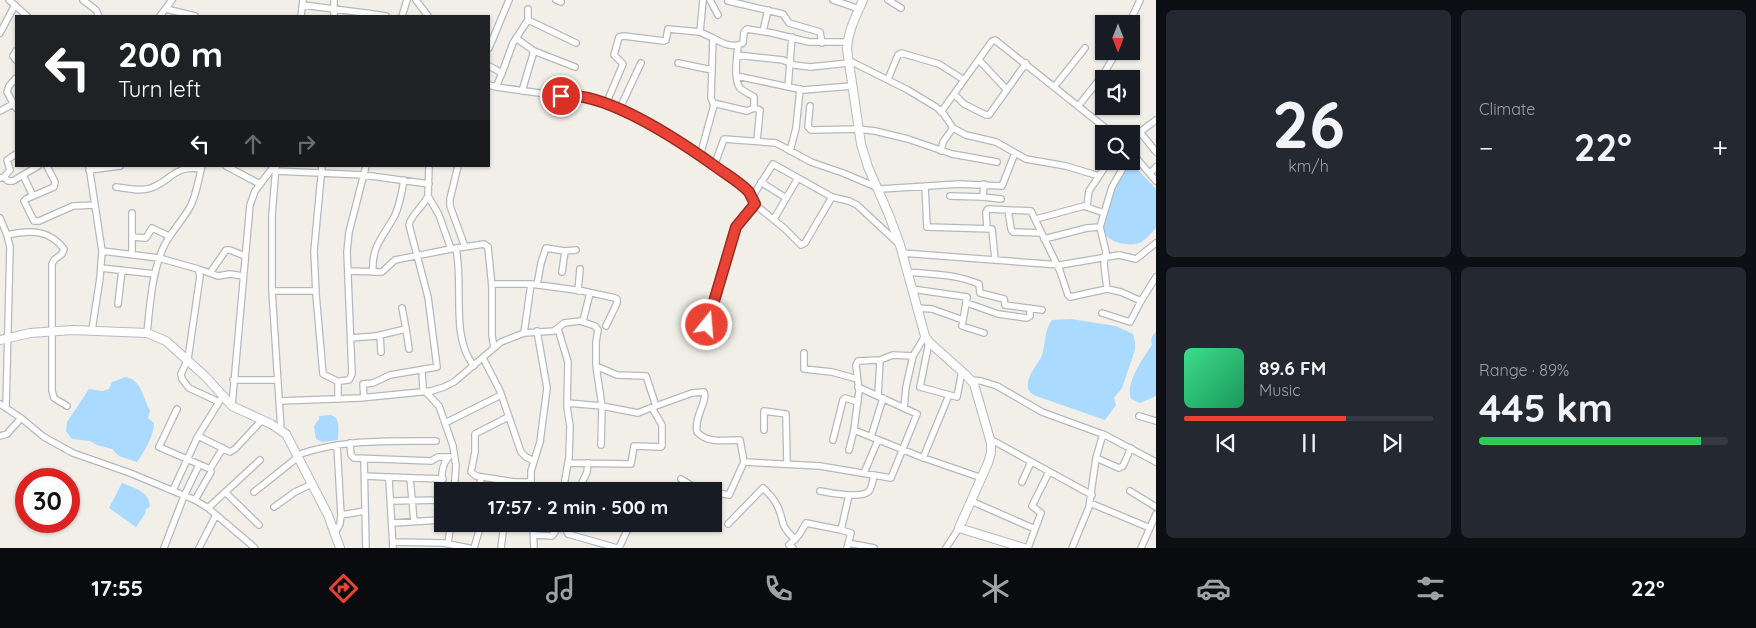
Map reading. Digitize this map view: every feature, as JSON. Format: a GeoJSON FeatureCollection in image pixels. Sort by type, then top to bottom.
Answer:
{"type":"FeatureCollection","features":[{"type":"Feature","properties":{"kind":"street"},"geometry":{"type":"LineString","coordinates":[[9,0],[26,15]]}},
{"type":"Feature","properties":{"kind":"street"},"geometry":{"type":"LineString","coordinates":[[83,0],[96,10],[98,15]]}},
{"type":"Feature","properties":{"kind":"street"},"geometry":{"type":"LineString","coordinates":[[161,15],[172,0]]}},
{"type":"Feature","properties":{"kind":"street"},"geometry":{"type":"LineString","coordinates":[[334,0],[334,13]]}},
{"type":"Feature","properties":{"kind":"street"},"geometry":{"type":"LineString","coordinates":[[402,15],[407,0]]}},
{"type":"Feature","properties":{"kind":"street"},"geometry":{"type":"LineString","coordinates":[[416,0],[427,15]]}},
{"type":"Feature","properties":{"kind":"street"},"geometry":{"type":"LineString","coordinates":[[490,46],[510,0]]}},
{"type":"Feature","properties":{"kind":"street"},"geometry":{"type":"LineString","coordinates":[[700,32],[703,0]]}},
{"type":"Feature","properties":{"kind":"street"},"geometry":{"type":"LineString","coordinates":[[710,0],[718,15]]}},
{"type":"Feature","properties":{"kind":"street"},"geometry":{"type":"LineString","coordinates":[[833,0],[859,9]]}},
{"type":"Feature","properties":{"kind":"street"},"geometry":{"type":"LineString","coordinates":[[863,0],[850,29],[847,42],[848,62],[858,129],[866,162],[901,249],[927,339],[920,387],[956,397],[959,396],[962,372]]}},
{"type":"Feature","properties":{"kind":"street"},"geometry":{"type":"LineString","coordinates":[[888,0],[901,8]]}},
{"type":"Feature","properties":{"kind":"street"},"geometry":{"type":"LineString","coordinates":[[1133,15],[1140,0]]}},
{"type":"Feature","properties":{"kind":"street"},"geometry":{"type":"LineString","coordinates":[[728,1],[783,14],[789,23],[820,32],[822,43]]}},
{"type":"Feature","properties":{"kind":"street"},"geometry":{"type":"LineString","coordinates":[[301,15],[303,2],[334,13],[373,15]]}},
{"type":"Feature","properties":{"kind":"street"},"geometry":{"type":"LineString","coordinates":[[0,33],[15,5]]}},
{"type":"Feature","properties":{"kind":"street"},"geometry":{"type":"LineString","coordinates":[[166,9],[187,15]]}},
{"type":"Feature","properties":{"kind":"street"},"geometry":{"type":"LineString","coordinates":[[496,87],[516,38],[528,20],[528,9]]}},
{"type":"Feature","properties":{"kind":"street"},"geometry":{"type":"LineString","coordinates":[[763,32],[768,10]]}},
{"type":"Feature","properties":{"kind":"street"},"geometry":{"type":"LineString","coordinates":[[528,20],[576,43]]}},
{"type":"Feature","properties":{"kind":"street"},"geometry":{"type":"LineString","coordinates":[[606,104],[623,66],[623,63],[616,59],[614,55],[619,37],[664,41],[666,40],[668,29],[700,32],[729,45],[738,46],[743,44],[746,29],[809,42],[847,42]]}},
{"type":"Feature","properties":{"kind":"street"},"geometry":{"type":"LineString","coordinates":[[788,87],[792,37]]}},
{"type":"Feature","properties":{"kind":"street"},"geometry":{"type":"LineString","coordinates":[[516,38],[534,51],[575,67]]}},
{"type":"Feature","properties":{"kind":"street"},"geometry":{"type":"LineString","coordinates":[[700,156],[714,103],[711,98],[713,38]]}},
{"type":"Feature","properties":{"kind":"street"},"geometry":{"type":"LineString","coordinates":[[941,112],[995,40],[1103,125]]}},
{"type":"Feature","properties":{"kind":"street"},"geometry":{"type":"LineString","coordinates":[[738,46],[737,76],[740,87],[754,97],[754,108]]}},
{"type":"Feature","properties":{"kind":"street"},"geometry":{"type":"LineString","coordinates":[[1055,86],[1085,48]]}},
{"type":"Feature","properties":{"kind":"street"},"geometry":{"type":"LineString","coordinates":[[522,91],[534,51]]}},
{"type":"Feature","properties":{"kind":"street"},"geometry":{"type":"LineString","coordinates":[[888,79],[898,55],[901,53],[939,64],[964,80]]}},
{"type":"Feature","properties":{"kind":"street"},"geometry":{"type":"LineString","coordinates":[[737,55],[783,60],[810,67],[848,62],[888,79],[941,112],[952,128],[966,136],[1003,145],[1026,158],[1066,166],[1099,176]]}},
{"type":"Feature","properties":{"kind":"street"},"geometry":{"type":"LineString","coordinates":[[979,60],[1006,90]]}},
{"type":"Feature","properties":{"kind":"street"},"geometry":{"type":"LineString","coordinates":[[1080,105],[1103,75],[1111,60]]}},
{"type":"Feature","properties":{"kind":"street"},"geometry":{"type":"LineString","coordinates":[[619,110],[641,63]]}},
{"type":"Feature","properties":{"kind":"street"},"geometry":{"type":"LineString","coordinates":[[954,94],[964,104],[988,115],[1026,63]]}},
{"type":"Feature","properties":{"kind":"street"},"geometry":{"type":"LineString","coordinates":[[678,64],[712,70]]}},
{"type":"Feature","properties":{"kind":"street"},"geometry":{"type":"LineString","coordinates":[[490,67],[502,73]]}},
{"type":"Feature","properties":{"kind":"street"},"geometry":{"type":"LineString","coordinates":[[737,76],[800,90],[824,90],[852,86]]}},
{"type":"Feature","properties":{"kind":"street"},"geometry":{"type":"LineString","coordinates":[[0,111],[15,106],[7,89],[15,79]]}},
{"type":"Feature","properties":{"kind":"street"},"geometry":{"type":"LineString","coordinates":[[490,85],[561,96],[578,96],[606,104],[672,136],[746,188],[755,204],[800,244],[804,244],[832,197]]}},
{"type":"Feature","properties":{"kind":"street"},"geometry":{"type":"LineString","coordinates":[[790,151],[796,128],[800,90]]}},
{"type":"Feature","properties":{"kind":"street"},"geometry":{"type":"LineString","coordinates":[[714,103],[746,111],[754,108],[760,110],[757,141]]}},
{"type":"Feature","properties":{"kind":"street"},"geometry":{"type":"LineString","coordinates":[[810,106],[809,129],[858,129],[892,134],[942,152],[998,162]]}},
{"type":"Feature","properties":{"kind":"street"},"geometry":{"type":"LineString","coordinates":[[1156,120],[1140,132],[1156,152]]}},
{"type":"Feature","properties":{"kind":"street"},"geometry":{"type":"LineString","coordinates":[[942,152],[943,142],[952,128]]}},
{"type":"Feature","properties":{"kind":"street"},"geometry":{"type":"LineString","coordinates":[[714,166],[724,139],[757,141],[776,143],[811,162],[878,188],[959,184],[1003,186],[1015,153]]}},
{"type":"Feature","properties":{"kind":"street"},"geometry":{"type":"LineString","coordinates":[[15,155],[7,160],[10,170],[2,178],[10,181],[36,167]]}},
{"type":"Feature","properties":{"kind":"street"},"geometry":{"type":"LineString","coordinates":[[1140,162],[1156,181]]}},
{"type":"Feature","properties":{"kind":"street"},"geometry":{"type":"LineString","coordinates":[[752,196],[773,164],[832,197],[857,205],[901,249],[996,260],[1056,264],[1122,255],[1136,259],[1156,243]]}},
{"type":"Feature","properties":{"kind":"street"},"geometry":{"type":"LineString","coordinates":[[47,167],[55,185],[52,189],[26,199],[25,204],[33,219],[36,221],[73,206],[94,205]]}},
{"type":"Feature","properties":{"kind":"street"},"geometry":{"type":"LineString","coordinates":[[92,330],[102,250],[89,168],[104,167]]}},
{"type":"Feature","properties":{"kind":"street"},"geometry":{"type":"LineString","coordinates":[[228,167],[260,184]]}},
{"type":"Feature","properties":{"kind":"street"},"geometry":{"type":"LineString","coordinates":[[322,169],[314,251],[316,291],[323,374],[339,382],[348,380],[351,377],[348,237],[366,167]]}},
{"type":"Feature","properties":{"kind":"street"},"geometry":{"type":"LineString","coordinates":[[364,397],[364,384],[390,376],[436,368],[438,365],[431,330],[428,297],[409,222],[428,196],[429,167]]}},
{"type":"Feature","properties":{"kind":"street"},"geometry":{"type":"LineString","coordinates":[[458,167],[450,206],[465,247]]}},
{"type":"Feature","properties":{"kind":"street"},"geometry":{"type":"LineString","coordinates":[[1150,174],[1156,167]]}},
{"type":"Feature","properties":{"kind":"street"},"geometry":{"type":"LineString","coordinates":[[116,187],[145,189],[184,169],[201,168],[195,196],[189,208],[169,236],[159,258],[147,333]]}},
{"type":"Feature","properties":{"kind":"street"},"geometry":{"type":"LineString","coordinates":[[232,406],[250,206],[260,184],[275,168],[322,169],[429,184]]}},
{"type":"Feature","properties":{"kind":"street"},"geometry":{"type":"LineString","coordinates":[[275,168],[272,216],[272,292],[281,430]]}},
{"type":"Feature","properties":{"kind":"street"},"geometry":{"type":"LineString","coordinates":[[1087,206],[1089,191],[1103,170]]}},
{"type":"Feature","properties":{"kind":"street"},"geometry":{"type":"LineString","coordinates":[[1107,289],[1106,252],[1100,227],[1112,187],[1122,170]]}},
{"type":"Feature","properties":{"kind":"street"},"geometry":{"type":"LineString","coordinates":[[23,175],[33,196]]}},
{"type":"Feature","properties":{"kind":"street"},"geometry":{"type":"LineString","coordinates":[[774,219],[798,178]]}},
{"type":"Feature","properties":{"kind":"street"},"geometry":{"type":"LineString","coordinates":[[373,272],[374,249],[398,208],[404,180]]}},
{"type":"Feature","properties":{"kind":"street"},"geometry":{"type":"LineString","coordinates":[[761,182],[786,198]]}},
{"type":"Feature","properties":{"kind":"street"},"geometry":{"type":"LineString","coordinates":[[983,197],[984,184]]}},
{"type":"Feature","properties":{"kind":"street"},"geometry":{"type":"LineString","coordinates":[[925,186],[927,227],[987,229],[993,231],[996,260]]}},
{"type":"Feature","properties":{"kind":"street"},"geometry":{"type":"LineString","coordinates":[[428,196],[439,215],[454,249],[460,275],[460,337],[464,352],[474,366]]}},
{"type":"Feature","properties":{"kind":"street"},"geometry":{"type":"LineString","coordinates":[[950,196],[1001,199]]}},
{"type":"Feature","properties":{"kind":"street"},"geometry":{"type":"LineString","coordinates":[[707,325],[736,227],[755,204]]}},
{"type":"Feature","properties":{"kind":"street"},"geometry":{"type":"LineString","coordinates":[[1036,220],[1081,206],[1087,206],[1104,213]]}},
{"type":"Feature","properties":{"kind":"street"},"geometry":{"type":"LineString","coordinates":[[987,229],[987,210],[1031,211],[1062,275],[1070,297],[1107,289],[1141,300]]}},
{"type":"Feature","properties":{"kind":"street"},"geometry":{"type":"LineString","coordinates":[[1008,210],[1013,232],[1043,236],[1100,227]]}},
{"type":"Feature","properties":{"kind":"street"},"geometry":{"type":"LineString","coordinates":[[132,213],[132,254]]}},
{"type":"Feature","properties":{"kind":"street"},"geometry":{"type":"LineString","coordinates":[[0,218],[8,235],[10,260],[3,340],[3,406],[44,437],[73,453],[130,473],[196,500],[255,548]]}},
{"type":"Feature","properties":{"kind":"street"},"geometry":{"type":"LineString","coordinates":[[132,237],[146,238],[152,228],[169,236]]}},
{"type":"Feature","properties":{"kind":"street"},"geometry":{"type":"LineString","coordinates":[[8,235],[24,231],[39,232],[55,239],[64,249],[62,254],[52,264],[53,395],[67,406]]}},
{"type":"Feature","properties":{"kind":"street"},"geometry":{"type":"LineString","coordinates":[[348,272],[385,271],[395,260],[484,244],[487,246],[492,284],[492,335],[494,348]]}},
{"type":"Feature","properties":{"kind":"street"},"geometry":{"type":"LineString","coordinates":[[524,333],[534,285],[546,248],[565,251],[576,250]]}},
{"type":"Feature","properties":{"kind":"street"},"geometry":{"type":"LineString","coordinates":[[102,250],[159,258],[218,276],[230,274],[243,276]]}},
{"type":"Feature","properties":{"kind":"street"},"geometry":{"type":"LineString","coordinates":[[210,274],[226,250],[245,256]]}},
{"type":"Feature","properties":{"kind":"street"},"geometry":{"type":"LineString","coordinates":[[562,272],[565,251]]}},
{"type":"Feature","properties":{"kind":"street"},"geometry":{"type":"LineString","coordinates":[[101,268],[155,274]]}},
{"type":"Feature","properties":{"kind":"street"},"geometry":{"type":"LineString","coordinates":[[198,269],[200,276],[188,359],[181,374],[185,384],[195,391],[221,399],[281,430],[298,456],[335,533],[340,548]]}},
{"type":"Feature","properties":{"kind":"street"},"geometry":{"type":"LineString","coordinates":[[578,291],[580,269]]}},
{"type":"Feature","properties":{"kind":"street"},"geometry":{"type":"LineString","coordinates":[[118,304],[122,270]]}},
{"type":"Feature","properties":{"kind":"street"},"geometry":{"type":"LineString","coordinates":[[907,272],[937,274],[968,280],[979,284],[980,293],[1004,298],[1004,305],[1042,310]]}},
{"type":"Feature","properties":{"kind":"street"},"geometry":{"type":"LineString","coordinates":[[1102,313],[1130,322],[1156,277]]}},
{"type":"Feature","properties":{"kind":"street"},"geometry":{"type":"LineString","coordinates":[[492,284],[534,285],[617,299],[617,303],[606,326]]}},
{"type":"Feature","properties":{"kind":"street"},"geometry":{"type":"LineString","coordinates":[[912,289],[966,297],[968,299],[962,324],[984,333]]}},
{"type":"Feature","properties":{"kind":"street"},"geometry":{"type":"LineString","coordinates":[[272,292],[316,291]]}},
{"type":"Feature","properties":{"kind":"street"},"geometry":{"type":"LineString","coordinates":[[583,321],[590,293]]}},
{"type":"Feature","properties":{"kind":"street"},"geometry":{"type":"LineString","coordinates":[[966,303],[998,314],[1027,318],[1030,316],[1030,308]]}},
{"type":"Feature","properties":{"kind":"street"},"geometry":{"type":"LineString","coordinates":[[402,308],[409,349]]}},
{"type":"Feature","properties":{"kind":"street"},"geometry":{"type":"LineString","coordinates":[[917,308],[932,309],[962,320]]}},
{"type":"Feature","properties":{"kind":"street"},"geometry":{"type":"LineString","coordinates":[[280,402],[426,392],[444,388],[474,366],[501,342],[524,333],[554,332],[564,322],[583,321],[598,328],[596,366],[602,406],[601,445]]}},
{"type":"Feature","properties":{"kind":"street"},"geometry":{"type":"LineString","coordinates":[[351,338],[380,335],[406,329]]}},
{"type":"Feature","properties":{"kind":"street"},"geometry":{"type":"LineString","coordinates":[[558,329],[568,362],[567,403],[570,439],[564,482]]}},
{"type":"Feature","properties":{"kind":"street"},"geometry":{"type":"LineString","coordinates":[[3,340],[52,330],[147,333],[166,341],[188,359],[221,399]]}},
{"type":"Feature","properties":{"kind":"street"},"geometry":{"type":"LineString","coordinates":[[508,417],[474,434],[475,452],[471,472],[481,477],[530,482],[531,471],[540,442],[547,388],[537,332]]}},
{"type":"Feature","properties":{"kind":"street"},"geometry":{"type":"LineString","coordinates":[[380,335],[381,352]]}},
{"type":"Feature","properties":{"kind":"street"},"geometry":{"type":"LineString","coordinates":[[904,408],[906,387],[913,356],[927,339]]}},
{"type":"Feature","properties":{"kind":"street"},"geometry":{"type":"LineString","coordinates":[[927,339],[971,380],[976,390],[990,440],[991,453],[982,478],[958,528],[946,548]]}},
{"type":"Feature","properties":{"kind":"street"},"geometry":{"type":"LineString","coordinates":[[804,353],[804,368],[806,369],[832,372],[857,379]]}},
{"type":"Feature","properties":{"kind":"street"},"geometry":{"type":"LineString","coordinates":[[848,450],[854,430],[858,402],[856,365],[858,361],[880,360],[893,355],[913,356]]}},
{"type":"Feature","properties":{"kind":"street"},"geometry":{"type":"LineString","coordinates":[[482,358],[502,395],[521,452],[534,461]]}},
{"type":"Feature","properties":{"kind":"street"},"geometry":{"type":"LineString","coordinates":[[871,437],[880,397],[880,360]]}},
{"type":"Feature","properties":{"kind":"street"},"geometry":{"type":"LineString","coordinates":[[568,462],[631,464],[634,446],[662,446],[662,425],[654,407],[646,376],[617,375],[596,366]]}},
{"type":"Feature","properties":{"kind":"street"},"geometry":{"type":"LineString","coordinates":[[422,370],[423,389],[439,406],[445,423],[452,456],[454,482]]}},
{"type":"Feature","properties":{"kind":"street"},"geometry":{"type":"LineString","coordinates":[[233,380],[278,380]]}},
{"type":"Feature","properties":{"kind":"street"},"geometry":{"type":"LineString","coordinates":[[971,380],[997,386],[1050,416],[1103,434],[1156,462]]}},
{"type":"Feature","properties":{"kind":"street"},"geometry":{"type":"LineString","coordinates":[[338,399],[339,382]]}},
{"type":"Feature","properties":{"kind":"street"},"geometry":{"type":"LineString","coordinates":[[744,462],[820,466],[889,478],[893,476],[917,415],[858,387]]}},
{"type":"Feature","properties":{"kind":"street"},"geometry":{"type":"LineString","coordinates":[[567,403],[602,406],[638,413],[692,393],[704,392],[706,397],[696,421],[697,432],[714,440],[728,442],[740,440],[744,462],[729,495],[722,493]]}},
{"type":"Feature","properties":{"kind":"street"},"geometry":{"type":"LineString","coordinates":[[445,423],[502,395]]}},
{"type":"Feature","properties":{"kind":"street"},"geometry":{"type":"LineString","coordinates":[[923,458],[949,395]]}},
{"type":"Feature","properties":{"kind":"street"},"geometry":{"type":"LineString","coordinates":[[833,440],[843,400],[846,398],[858,402]]}},
{"type":"Feature","properties":{"kind":"street"},"geometry":{"type":"LineString","coordinates":[[173,490],[198,436],[221,399]]}},
{"type":"Feature","properties":{"kind":"street"},"geometry":{"type":"LineString","coordinates":[[177,409],[159,447],[210,469]]}},
{"type":"Feature","properties":{"kind":"street"},"geometry":{"type":"LineString","coordinates":[[764,430],[764,411],[786,414],[787,464]]}},
{"type":"Feature","properties":{"kind":"street"},"geometry":{"type":"LineString","coordinates":[[1139,416],[1156,421]]}},
{"type":"Feature","properties":{"kind":"street"},"geometry":{"type":"LineString","coordinates":[[0,436],[7,434],[21,418]]}},
{"type":"Feature","properties":{"kind":"street"},"geometry":{"type":"LineString","coordinates":[[198,436],[230,452],[262,420]]}},
{"type":"Feature","properties":{"kind":"street"},"geometry":{"type":"LineString","coordinates":[[854,430],[923,458],[982,478]]}},
{"type":"Feature","properties":{"kind":"street"},"geometry":{"type":"LineString","coordinates":[[1072,548],[1090,503],[1096,458],[1103,434]]}},
{"type":"Feature","properties":{"kind":"street"},"geometry":{"type":"LineString","coordinates":[[864,473],[878,440]]}},
{"type":"Feature","properties":{"kind":"street"},"geometry":{"type":"LineString","coordinates":[[990,440],[1092,495]]}},
{"type":"Feature","properties":{"kind":"street"},"geometry":{"type":"LineString","coordinates":[[254,492],[298,456],[337,445],[350,442],[436,441]]}},
{"type":"Feature","properties":{"kind":"street"},"geometry":{"type":"LineString","coordinates":[[350,442],[354,458],[431,461],[438,457],[452,456]]}},
{"type":"Feature","properties":{"kind":"street"},"geometry":{"type":"LineString","coordinates":[[335,533],[340,524],[341,515],[337,445]]}},
{"type":"Feature","properties":{"kind":"street"},"geometry":{"type":"LineString","coordinates":[[196,500],[222,448]]}},
{"type":"Feature","properties":{"kind":"street"},"geometry":{"type":"LineString","coordinates":[[1096,458],[1119,468],[1123,466],[1131,448]]}},
{"type":"Feature","properties":{"kind":"street"},"geometry":{"type":"LineString","coordinates":[[365,476],[442,479],[445,463],[452,456]]}},
{"type":"Feature","properties":{"kind":"street"},"geometry":{"type":"LineString","coordinates":[[364,459],[366,548]]}},
{"type":"Feature","properties":{"kind":"street"},"geometry":{"type":"LineString","coordinates":[[208,508],[260,460]]}},
{"type":"Feature","properties":{"kind":"street"},"geometry":{"type":"LineString","coordinates":[[1022,482],[1031,462]]}},
{"type":"Feature","properties":{"kind":"street"},"geometry":{"type":"LineString","coordinates":[[582,482],[587,472],[588,463]]}},
{"type":"Feature","properties":{"kind":"street"},"geometry":{"type":"LineString","coordinates":[[164,548],[184,496],[199,465]]}},
{"type":"Feature","properties":{"kind":"street"},"geometry":{"type":"LineString","coordinates":[[1028,548],[1041,513],[1032,506],[1049,472]]}},
{"type":"Feature","properties":{"kind":"street"},"geometry":{"type":"LineString","coordinates":[[820,491],[865,494],[868,492],[874,475]]}},
{"type":"Feature","properties":{"kind":"street"},"geometry":{"type":"LineString","coordinates":[[387,477],[390,481],[393,545],[448,543],[469,548]]}},
{"type":"Feature","properties":{"kind":"street"},"geometry":{"type":"LineString","coordinates":[[480,482],[481,477]]}},
{"type":"Feature","properties":{"kind":"street"},"geometry":{"type":"LineString","coordinates":[[410,478],[414,521]]}},
{"type":"Feature","properties":{"kind":"street"},"geometry":{"type":"LineString","coordinates":[[681,479],[686,482]]}},
{"type":"Feature","properties":{"kind":"street"},"geometry":{"type":"LineString","coordinates":[[274,507],[295,492],[312,484]]}},
{"type":"Feature","properties":{"kind":"street"},"geometry":{"type":"LineString","coordinates":[[728,524],[762,488],[775,500],[782,518],[782,524],[795,540]]}},
{"type":"Feature","properties":{"kind":"street"},"geometry":{"type":"LineString","coordinates":[[1130,491],[1156,507]]}},
{"type":"Feature","properties":{"kind":"street"},"geometry":{"type":"LineString","coordinates":[[225,492],[259,525]]}},
{"type":"Feature","properties":{"kind":"street"},"geometry":{"type":"LineString","coordinates":[[841,530],[849,494]]}},
{"type":"Feature","properties":{"kind":"street"},"geometry":{"type":"LineString","coordinates":[[391,501],[434,500]]}},
{"type":"Feature","properties":{"kind":"street"},"geometry":{"type":"LineString","coordinates":[[971,501],[1035,529]]}},
{"type":"Feature","properties":{"kind":"street"},"geometry":{"type":"LineString","coordinates":[[1090,503],[1150,528]]}},
{"type":"Feature","properties":{"kind":"street"},"geometry":{"type":"LineString","coordinates":[[341,515],[366,511]]}},
{"type":"Feature","properties":{"kind":"street"},"geometry":{"type":"LineString","coordinates":[[1140,548],[1156,514]]}},
{"type":"Feature","properties":{"kind":"street"},"geometry":{"type":"LineString","coordinates":[[199,548],[216,515]]}},
{"type":"Feature","properties":{"kind":"street"},"geometry":{"type":"LineString","coordinates":[[393,523],[434,520]]}},
{"type":"Feature","properties":{"kind":"street"},"geometry":{"type":"LineString","coordinates":[[789,547],[806,523],[850,533],[847,545],[874,548]]}},
{"type":"Feature","properties":{"kind":"street"},"geometry":{"type":"LineString","coordinates":[[958,528],[1024,548]]}},
{"type":"Feature","properties":{"kind":"street"},"geometry":{"type":"LineString","coordinates":[[448,543],[450,532]]}},
{"type":"Feature","properties":{"kind":"street"},"geometry":{"type":"LineString","coordinates":[[474,548],[479,532]]}},
{"type":"Feature","properties":{"kind":"street"},"geometry":{"type":"LineString","coordinates":[[501,548],[503,532]]}},
{"type":"Feature","properties":{"kind":"street"},"geometry":{"type":"LineString","coordinates":[[533,532],[534,548]]}},
{"type":"Feature","properties":{"kind":"street"},"geometry":{"type":"LineString","coordinates":[[534,535],[552,536],[555,532]]}},
{"type":"Feature","properties":{"kind":"street"},"geometry":{"type":"LineString","coordinates":[[567,532],[600,546],[618,548],[626,532]]}},
{"type":"Feature","properties":{"kind":"water"},"geometry":{"type":"Polygon","coordinates":[[[1125,170],[1138,170],[1156,189],[1156,228],[1147,238],[1135,244],[1119,243],[1109,238],[1103,230],[1102,225],[1105,211],[1121,175],[1125,170]]]}},
{"type":"Feature","properties":{"kind":"water"},"geometry":{"type":"Polygon","coordinates":[[[1071,319],[1116,326],[1133,334],[1135,350],[1122,388],[1114,398],[1116,405],[1105,420],[1035,396],[1028,388],[1030,375],[1042,355],[1049,324],[1052,320],[1071,319]]]}},
{"type":"Feature","properties":{"kind":"water"},"geometry":{"type":"Polygon","coordinates":[[[1156,332],[1156,396],[1140,403],[1131,399],[1130,386],[1136,371],[1152,345],[1152,338],[1156,332]]]}},
{"type":"Feature","properties":{"kind":"water"},"geometry":{"type":"Polygon","coordinates":[[[125,377],[138,384],[150,410],[148,418],[154,423],[150,438],[137,462],[119,456],[112,449],[90,441],[72,439],[66,431],[67,422],[89,389],[102,391],[109,389],[112,382],[125,377]]]}},
{"type":"Feature","properties":{"kind":"water"},"geometry":{"type":"Polygon","coordinates":[[[331,415],[338,422],[338,440],[322,442],[316,439],[314,426],[319,416],[331,415]]]}},
{"type":"Feature","properties":{"kind":"water"},"geometry":{"type":"Polygon","coordinates":[[[122,483],[141,491],[149,502],[150,507],[146,509],[145,514],[136,527],[109,508],[122,483]]]}},
{"type":"Feature","properties":{"kind":"route"},"geometry":{"type":"LineString","coordinates":[[561,96],[573,95],[599,102],[672,136],[749,192],[755,204],[738,222],[736,227],[707,325]]}}]}
